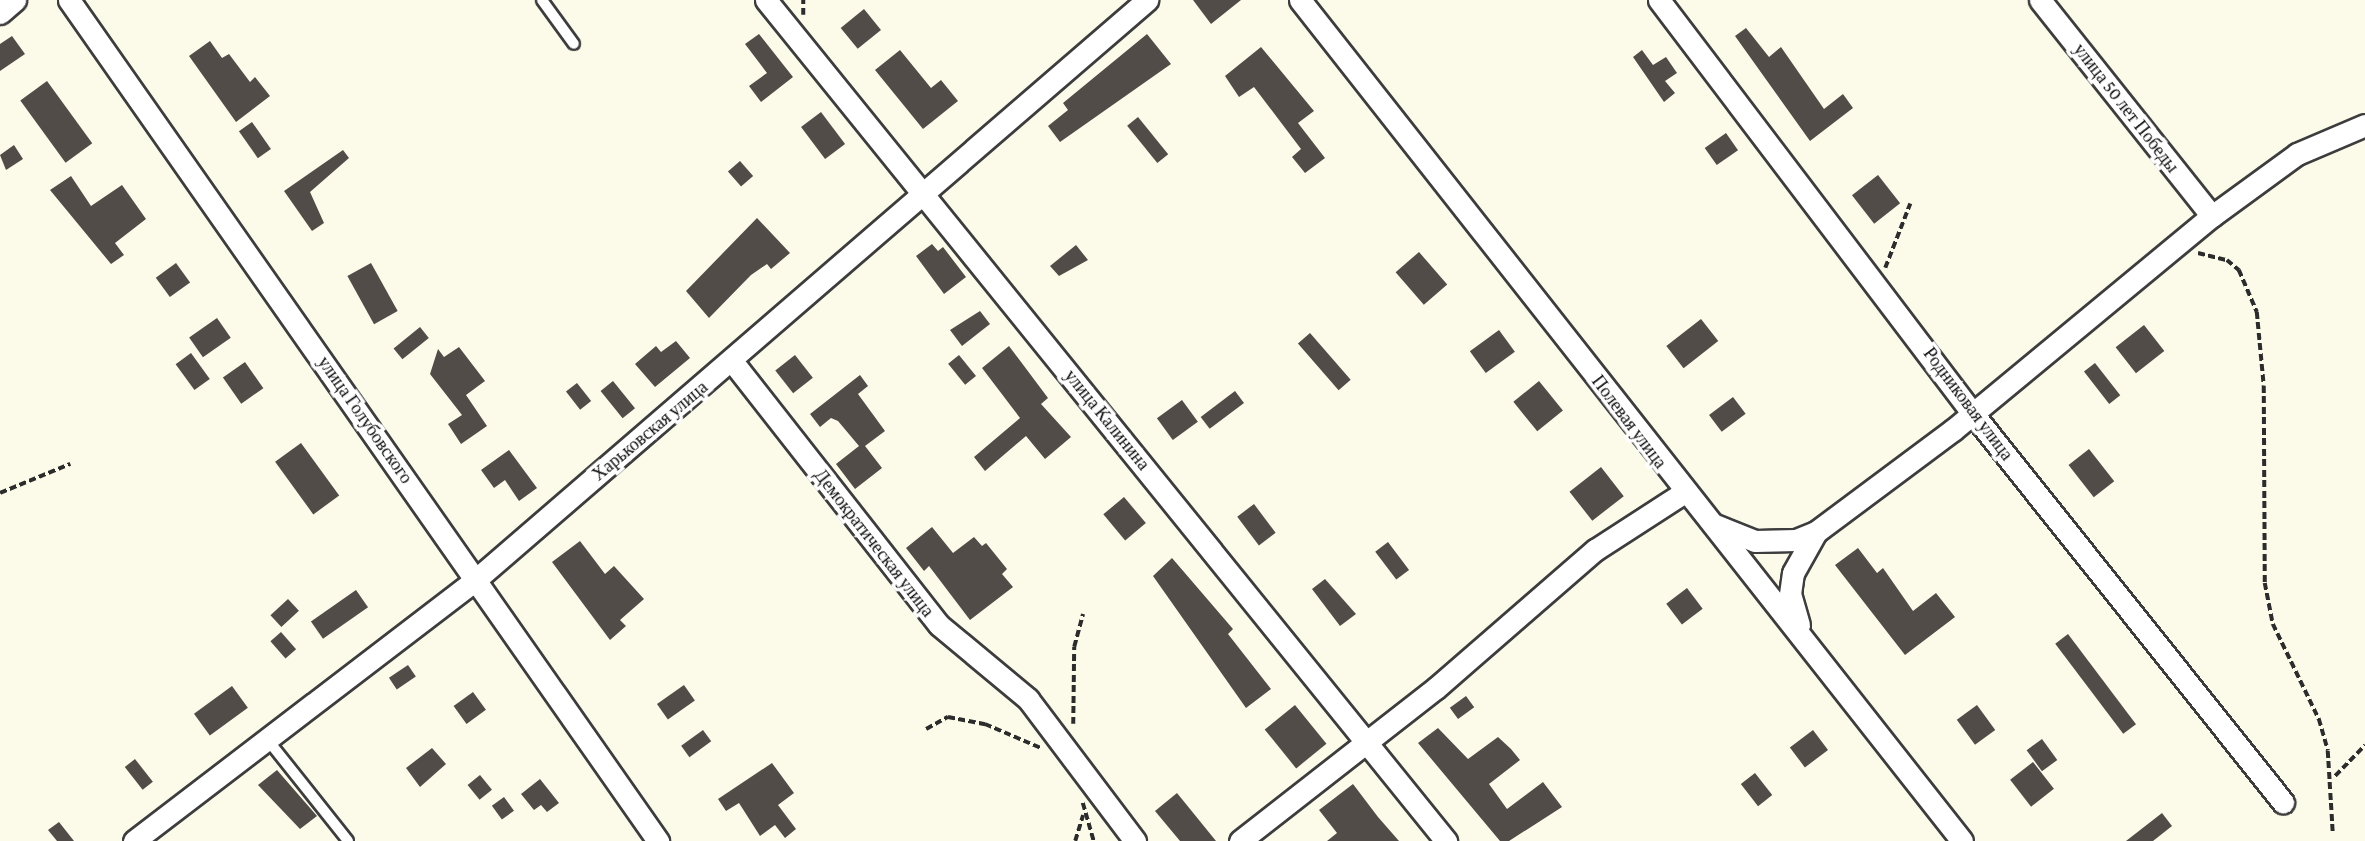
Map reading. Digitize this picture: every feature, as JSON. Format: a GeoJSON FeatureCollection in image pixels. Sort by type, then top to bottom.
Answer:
{"type":"FeatureCollection","features":[{"type":"Feature","properties":{"kind":"street"},"geometry":{"type":"LineString","coordinates":[[0,13],[15,0]]}},
{"type":"Feature","properties":{"kind":"street","name":"улица Голубовского"},"geometry":{"type":"LineString","coordinates":[[69,0],[443,532],[473,582],[658,841]]}},
{"type":"Feature","properties":{"kind":"street","name":"улица Калинина"},"geometry":{"type":"LineString","coordinates":[[766,0],[1446,841]]}},
{"type":"Feature","properties":{"kind":"street","name":"Харьковская улица"},"geometry":{"type":"LineString","coordinates":[[134,841],[473,582],[732,361],[920,191],[1147,0]]}},
{"type":"Feature","properties":{"kind":"street","name":"Полевая улица"},"geometry":{"type":"LineString","coordinates":[[1300,0],[1683,493],[1805,640],[1962,841]]}},
{"type":"Feature","properties":{"kind":"street","name":"Родниковая улица"},"geometry":{"type":"LineString","coordinates":[[1659,0],[1973,414],[2283,802]]}},
{"type":"Feature","properties":{"kind":"street","name":"улица 50 лет Победы"},"geometry":{"type":"LineString","coordinates":[[2040,0],[2212,216]]}},
{"type":"Feature","properties":{"kind":"street"},"geometry":{"type":"LineString","coordinates":[[1704,518],[1755,541],[1796,540],[1816,532],[1973,414],[2212,216],[2297,154],[2365,125]]}},
{"type":"Feature","properties":{"kind":"street","name":"Демократическая улица"},"geometry":{"type":"LineString","coordinates":[[732,361],[939,625],[1028,699],[1135,841]]}},
{"type":"Feature","properties":{"kind":"street"},"geometry":{"type":"LineString","coordinates":[[1240,841],[1366,744],[1595,550],[1683,493]]}},
{"type":"Feature","properties":{"kind":"street"},"geometry":{"type":"LineString","coordinates":[[1805,640],[1790,594],[1793,573],[1816,532]]}},
{"type":"Feature","properties":{"kind":"lane"},"geometry":{"type":"LineString","coordinates":[[542,0],[574,44]]}},
{"type":"Feature","properties":{"kind":"lane"},"geometry":{"type":"LineString","coordinates":[[267,739],[348,841]]}},
{"type":"Feature","properties":{"kind":"path"},"geometry":{"type":"LineString","coordinates":[[1878,286],[1910,204]]}},
{"type":"Feature","properties":{"kind":"path"},"geometry":{"type":"LineString","coordinates":[[2193,254],[2227,260],[2239,270],[2257,313],[2264,386],[2263,553],[2269,605],[2319,719],[2334,778],[2333,833]]}},
{"type":"Feature","properties":{"kind":"path"},"geometry":{"type":"LineString","coordinates":[[1,489],[70,464]]}},
{"type":"Feature","properties":{"kind":"path"},"geometry":{"type":"LineString","coordinates":[[926,729],[948,717],[985,724],[1074,758],[1072,678],[1083,614]]}},
{"type":"Feature","properties":{"kind":"path"},"geometry":{"type":"LineString","coordinates":[[2334,778],[2345,760],[2365,746]]}},
{"type":"Feature","properties":{"kind":"path"},"geometry":{"type":"LineString","coordinates":[[1082,795],[1083,813],[1094,841]]}},
{"type":"Feature","properties":{"kind":"path"},"geometry":{"type":"LineString","coordinates":[[1075,841],[1083,813]]}},
{"type":"Feature","properties":{"kind":"building"},"geometry":{"type":"Polygon","coordinates":[[[1193,0],[1241,0],[1211,24],[1193,0]]]}},
{"type":"Feature","properties":{"kind":"building"},"geometry":{"type":"Polygon","coordinates":[[[864,9],[881,30],[858,49],[841,28],[864,9]]]}},
{"type":"Feature","properties":{"kind":"building"},"geometry":{"type":"Polygon","coordinates":[[[1746,28],[1769,57],[1781,47],[1824,109],[1843,94],[1853,108],[1810,141],[1735,36],[1746,28]]]}},
{"type":"Feature","properties":{"kind":"building"},"geometry":{"type":"Polygon","coordinates":[[[759,34],[793,77],[761,102],[749,86],[767,73],[745,44],[759,34]]]}},
{"type":"Feature","properties":{"kind":"building"},"geometry":{"type":"Polygon","coordinates":[[[1147,34],[1171,64],[1060,142],[1048,126],[1068,110],[1063,103],[1147,34]]]}},
{"type":"Feature","properties":{"kind":"building"},"geometry":{"type":"Polygon","coordinates":[[[12,36],[25,54],[0,71],[0,44],[12,36]]]}},
{"type":"Feature","properties":{"kind":"building"},"geometry":{"type":"Polygon","coordinates":[[[210,41],[222,58],[229,54],[250,82],[255,77],[270,96],[236,122],[189,56],[210,41]]]}},
{"type":"Feature","properties":{"kind":"building"},"geometry":{"type":"Polygon","coordinates":[[[1261,47],[1314,111],[1298,123],[1325,158],[1305,173],[1292,157],[1301,149],[1254,87],[1239,97],[1225,76],[1261,47]]]}},
{"type":"Feature","properties":{"kind":"building"},"geometry":{"type":"Polygon","coordinates":[[[900,50],[931,88],[941,80],[958,101],[923,129],[875,70],[900,50]]]}},
{"type":"Feature","properties":{"kind":"building"},"geometry":{"type":"Polygon","coordinates":[[[1642,50],[1653,65],[1666,57],[1677,73],[1665,81],[1675,93],[1664,102],[1633,57],[1642,50]]]}},
{"type":"Feature","properties":{"kind":"building"},"geometry":{"type":"Polygon","coordinates":[[[47,81],[92,143],[66,163],[20,100],[47,81]]]}},
{"type":"Feature","properties":{"kind":"building"},"geometry":{"type":"Polygon","coordinates":[[[821,112],[845,144],[825,159],[801,127],[821,112]]]}},
{"type":"Feature","properties":{"kind":"building"},"geometry":{"type":"Polygon","coordinates":[[[1138,117],[1168,154],[1157,163],[1127,126],[1138,117]]]}},
{"type":"Feature","properties":{"kind":"building"},"geometry":{"type":"Polygon","coordinates":[[[252,122],[271,149],[258,158],[239,131],[252,122]]]}},
{"type":"Feature","properties":{"kind":"building"},"geometry":{"type":"Polygon","coordinates":[[[1726,133],[1738,150],[1717,165],[1705,148],[1726,133]]]}},
{"type":"Feature","properties":{"kind":"building"},"geometry":{"type":"Polygon","coordinates":[[[14,145],[23,159],[6,170],[0,155],[14,145]]]}},
{"type":"Feature","properties":{"kind":"building"},"geometry":{"type":"Polygon","coordinates":[[[343,150],[349,158],[310,192],[324,223],[312,231],[284,191],[343,150]]]}},
{"type":"Feature","properties":{"kind":"building"},"geometry":{"type":"Polygon","coordinates":[[[740,161],[753,176],[741,187],[728,171],[740,161]]]}},
{"type":"Feature","properties":{"kind":"building"},"geometry":{"type":"Polygon","coordinates":[[[1878,175],[1900,203],[1874,224],[1852,195],[1878,175]]]}},
{"type":"Feature","properties":{"kind":"building"},"geometry":{"type":"Polygon","coordinates":[[[71,176],[91,206],[122,185],[146,219],[115,243],[124,255],[111,264],[50,190],[71,176]]]}},
{"type":"Feature","properties":{"kind":"building"},"geometry":{"type":"Polygon","coordinates":[[[757,218],[790,253],[771,269],[767,264],[751,275],[709,318],[686,291],[757,218]]]}},
{"type":"Feature","properties":{"kind":"building"},"geometry":{"type":"Polygon","coordinates":[[[932,244],[938,251],[943,247],[966,277],[944,294],[916,256],[932,244]]]}},
{"type":"Feature","properties":{"kind":"building"},"geometry":{"type":"Polygon","coordinates":[[[1076,245],[1088,260],[1059,276],[1050,266],[1076,245]]]}},
{"type":"Feature","properties":{"kind":"building"},"geometry":{"type":"Polygon","coordinates":[[[1419,252],[1447,284],[1424,305],[1396,272],[1419,252]]]}},
{"type":"Feature","properties":{"kind":"building"},"geometry":{"type":"Polygon","coordinates":[[[176,263],[190,282],[170,297],[156,278],[176,263]]]}},
{"type":"Feature","properties":{"kind":"building"},"geometry":{"type":"Polygon","coordinates":[[[371,263],[398,311],[374,324],[347,276],[371,263]]]}},
{"type":"Feature","properties":{"kind":"building"},"geometry":{"type":"Polygon","coordinates":[[[980,311],[990,324],[962,346],[950,330],[980,311]]]}},
{"type":"Feature","properties":{"kind":"building"},"geometry":{"type":"Polygon","coordinates":[[[217,318],[231,338],[203,357],[189,338],[217,318]]]}},
{"type":"Feature","properties":{"kind":"building"},"geometry":{"type":"Polygon","coordinates":[[[1701,319],[1718,341],[1684,368],[1666,346],[1701,319]]]}},
{"type":"Feature","properties":{"kind":"building"},"geometry":{"type":"Polygon","coordinates":[[[2144,325],[2164,351],[2136,373],[2116,347],[2144,325]]]}},
{"type":"Feature","properties":{"kind":"building"},"geometry":{"type":"Polygon","coordinates":[[[420,327],[429,338],[402,359],[394,348],[420,327]]]}},
{"type":"Feature","properties":{"kind":"building"},"geometry":{"type":"Polygon","coordinates":[[[1499,330],[1515,352],[1486,373],[1470,351],[1499,330]]]}},
{"type":"Feature","properties":{"kind":"building"},"geometry":{"type":"Polygon","coordinates":[[[1310,333],[1351,380],[1339,390],[1298,343],[1310,333]]]}},
{"type":"Feature","properties":{"kind":"building"},"geometry":{"type":"Polygon","coordinates":[[[676,341],[690,358],[655,387],[635,364],[656,346],[661,352],[676,341]]]}},
{"type":"Feature","properties":{"kind":"building"},"geometry":{"type":"Polygon","coordinates":[[[1009,346],[1048,398],[1041,404],[1071,437],[1045,459],[1026,436],[985,471],[974,457],[1020,418],[982,368],[1009,346]]]}},
{"type":"Feature","properties":{"kind":"building"},"geometry":{"type":"Polygon","coordinates":[[[459,347],[485,381],[466,395],[487,426],[461,444],[448,424],[462,415],[430,374],[438,349],[444,357],[459,347]]]}},
{"type":"Feature","properties":{"kind":"building"},"geometry":{"type":"Polygon","coordinates":[[[191,353],[210,379],[194,390],[176,364],[191,353]]]}},
{"type":"Feature","properties":{"kind":"building"},"geometry":{"type":"Polygon","coordinates":[[[795,355],[813,378],[793,393],[775,370],[795,355]]]}},
{"type":"Feature","properties":{"kind":"building"},"geometry":{"type":"Polygon","coordinates":[[[959,355],[976,376],[965,385],[948,364],[959,355]]]}},
{"type":"Feature","properties":{"kind":"building"},"geometry":{"type":"Polygon","coordinates":[[[245,362],[263,388],[241,404],[223,377],[245,362]]]}},
{"type":"Feature","properties":{"kind":"building"},"geometry":{"type":"Polygon","coordinates":[[[2095,363],[2120,395],[2109,404],[2084,372],[2095,363]]]}},
{"type":"Feature","properties":{"kind":"building"},"geometry":{"type":"Polygon","coordinates":[[[860,375],[868,386],[858,394],[885,431],[865,446],[882,468],[855,489],[836,464],[859,446],[838,421],[831,418],[820,427],[810,414],[860,375]]]}},
{"type":"Feature","properties":{"kind":"building"},"geometry":{"type":"Polygon","coordinates":[[[613,381],[635,408],[623,418],[601,391],[613,381]]]}},
{"type":"Feature","properties":{"kind":"building"},"geometry":{"type":"Polygon","coordinates":[[[1539,381],[1563,411],[1537,431],[1513,402],[1539,381]]]}},
{"type":"Feature","properties":{"kind":"building"},"geometry":{"type":"Polygon","coordinates":[[[577,383],[591,401],[580,410],[566,392],[577,383]]]}},
{"type":"Feature","properties":{"kind":"building"},"geometry":{"type":"Polygon","coordinates":[[[1235,391],[1244,403],[1210,429],[1201,417],[1235,391]]]}},
{"type":"Feature","properties":{"kind":"building"},"geometry":{"type":"Polygon","coordinates":[[[1733,397],[1746,414],[1722,432],[1709,415],[1733,397]]]}},
{"type":"Feature","properties":{"kind":"building"},"geometry":{"type":"Polygon","coordinates":[[[1182,400],[1198,422],[1173,440],[1157,418],[1182,400]]]}},
{"type":"Feature","properties":{"kind":"building"},"geometry":{"type":"Polygon","coordinates":[[[301,443],[339,496],[313,514],[275,462],[301,443]]]}},
{"type":"Feature","properties":{"kind":"building"},"geometry":{"type":"Polygon","coordinates":[[[2089,449],[2114,481],[2094,497],[2069,465],[2089,449]]]}},
{"type":"Feature","properties":{"kind":"building"},"geometry":{"type":"Polygon","coordinates":[[[509,450],[537,488],[519,501],[505,480],[494,488],[481,470],[509,450]]]}},
{"type":"Feature","properties":{"kind":"building"},"geometry":{"type":"Polygon","coordinates":[[[1601,467],[1624,496],[1592,521],[1569,492],[1601,467]]]}},
{"type":"Feature","properties":{"kind":"building"},"geometry":{"type":"Polygon","coordinates":[[[1124,497],[1146,523],[1125,540],[1103,514],[1124,497]]]}},
{"type":"Feature","properties":{"kind":"building"},"geometry":{"type":"Polygon","coordinates":[[[1254,504],[1276,533],[1259,545],[1237,517],[1254,504]]]}},
{"type":"Feature","properties":{"kind":"building"},"geometry":{"type":"Polygon","coordinates":[[[932,527],[953,553],[974,537],[982,546],[986,543],[1007,569],[1002,574],[1013,587],[970,620],[929,566],[924,571],[906,548],[932,527]]]}},
{"type":"Feature","properties":{"kind":"building"},"geometry":{"type":"Polygon","coordinates":[[[580,541],[605,574],[614,566],[644,599],[620,620],[626,626],[610,640],[552,562],[580,541]]]}},
{"type":"Feature","properties":{"kind":"building"},"geometry":{"type":"Polygon","coordinates":[[[1388,542],[1409,570],[1396,580],[1375,552],[1388,542]]]}},
{"type":"Feature","properties":{"kind":"building"},"geometry":{"type":"Polygon","coordinates":[[[1858,548],[1877,573],[1883,568],[1913,611],[1936,593],[1955,617],[1905,655],[1835,565],[1858,548]]]}},
{"type":"Feature","properties":{"kind":"building"},"geometry":{"type":"Polygon","coordinates":[[[1172,558],[1233,629],[1228,634],[1271,689],[1246,708],[1153,576],[1172,558]]]}},
{"type":"Feature","properties":{"kind":"building"},"geometry":{"type":"Polygon","coordinates":[[[1325,579],[1356,614],[1340,626],[1312,589],[1325,579]]]}},
{"type":"Feature","properties":{"kind":"building"},"geometry":{"type":"Polygon","coordinates":[[[1687,588],[1703,609],[1682,624],[1666,604],[1687,588]]]}},
{"type":"Feature","properties":{"kind":"building"},"geometry":{"type":"Polygon","coordinates":[[[356,590],[368,607],[323,639],[311,622],[356,590]]]}},
{"type":"Feature","properties":{"kind":"building"},"geometry":{"type":"Polygon","coordinates":[[[288,599],[299,611],[281,627],[270,615],[288,599]]]}},
{"type":"Feature","properties":{"kind":"building"},"geometry":{"type":"Polygon","coordinates":[[[281,632],[296,649],[286,659],[270,641],[281,632]]]}},
{"type":"Feature","properties":{"kind":"building"},"geometry":{"type":"Polygon","coordinates":[[[2068,634],[2136,724],[2123,734],[2055,644],[2068,634]]]}},
{"type":"Feature","properties":{"kind":"building"},"geometry":{"type":"Polygon","coordinates":[[[408,665],[416,677],[397,689],[389,678],[408,665]]]}},
{"type":"Feature","properties":{"kind":"building"},"geometry":{"type":"Polygon","coordinates":[[[684,685],[695,701],[668,719],[657,704],[684,685]]]}},
{"type":"Feature","properties":{"kind":"building"},"geometry":{"type":"Polygon","coordinates":[[[232,686],[248,708],[210,735],[194,714],[232,686]]]}},
{"type":"Feature","properties":{"kind":"building"},"geometry":{"type":"Polygon","coordinates":[[[473,692],[486,710],[467,724],[454,706],[473,692]]]}},
{"type":"Feature","properties":{"kind":"building"},"geometry":{"type":"Polygon","coordinates":[[[1466,696],[1474,707],[1458,719],[1450,708],[1466,696]]]}},
{"type":"Feature","properties":{"kind":"building"},"geometry":{"type":"Polygon","coordinates":[[[1295,705],[1326,744],[1296,768],[1265,730],[1295,705]]]}},
{"type":"Feature","properties":{"kind":"building"},"geometry":{"type":"Polygon","coordinates":[[[1977,705],[1995,730],[1975,745],[1957,720],[1977,705]]]}},
{"type":"Feature","properties":{"kind":"building"},"geometry":{"type":"Polygon","coordinates":[[[1438,728],[1468,759],[1498,737],[1511,749],[1520,760],[1489,784],[1507,809],[1543,782],[1562,807],[1509,841],[1500,841],[1418,743],[1438,728]]]}},
{"type":"Feature","properties":{"kind":"building"},"geometry":{"type":"Polygon","coordinates":[[[703,730],[711,741],[689,757],[681,746],[703,730]]]}},
{"type":"Feature","properties":{"kind":"building"},"geometry":{"type":"Polygon","coordinates":[[[1813,730],[1828,750],[1805,767],[1790,747],[1813,730]]]}},
{"type":"Feature","properties":{"kind":"building"},"geometry":{"type":"Polygon","coordinates":[[[2042,739],[2057,760],[2042,771],[2027,750],[2042,739]]]}},
{"type":"Feature","properties":{"kind":"building"},"geometry":{"type":"Polygon","coordinates":[[[432,748],[446,764],[420,787],[406,768],[432,748]]]}},
{"type":"Feature","properties":{"kind":"building"},"geometry":{"type":"Polygon","coordinates":[[[135,759],[153,782],[143,790],[125,767],[135,759]]]}},
{"type":"Feature","properties":{"kind":"building"},"geometry":{"type":"Polygon","coordinates":[[[2033,762],[2054,789],[2031,807],[2010,780],[2033,762]]]}},
{"type":"Feature","properties":{"kind":"building"},"geometry":{"type":"Polygon","coordinates":[[[772,763],[794,793],[778,805],[796,829],[785,838],[775,825],[760,836],[739,803],[726,811],[718,799],[772,763]]]}},
{"type":"Feature","properties":{"kind":"building"},"geometry":{"type":"Polygon","coordinates":[[[277,770],[317,816],[300,829],[258,785],[277,770]]]}},
{"type":"Feature","properties":{"kind":"building"},"geometry":{"type":"Polygon","coordinates":[[[1755,773],[1772,795],[1758,806],[1741,784],[1755,773]]]}},
{"type":"Feature","properties":{"kind":"building"},"geometry":{"type":"Polygon","coordinates":[[[480,775],[492,790],[480,800],[468,785],[480,775]]]}},
{"type":"Feature","properties":{"kind":"building"},"geometry":{"type":"Polygon","coordinates":[[[540,779],[559,803],[547,812],[541,805],[534,810],[521,794],[540,779]]]}},
{"type":"Feature","properties":{"kind":"building"},"geometry":{"type":"Polygon","coordinates":[[[1353,784],[1399,841],[1327,841],[1337,833],[1319,810],[1353,784]]]}},
{"type":"Feature","properties":{"kind":"building"},"geometry":{"type":"Polygon","coordinates":[[[1177,793],[1216,841],[1180,841],[1155,811],[1177,793]]]}},
{"type":"Feature","properties":{"kind":"building"},"geometry":{"type":"Polygon","coordinates":[[[504,797],[514,811],[502,820],[492,806],[504,797]]]}},
{"type":"Feature","properties":{"kind":"building"},"geometry":{"type":"Polygon","coordinates":[[[2162,813],[2172,826],[2153,841],[2126,841],[2162,813]]]}},
{"type":"Feature","properties":{"kind":"building"},"geometry":{"type":"Polygon","coordinates":[[[59,822],[74,841],[57,841],[48,830],[59,822]]]}}]}
